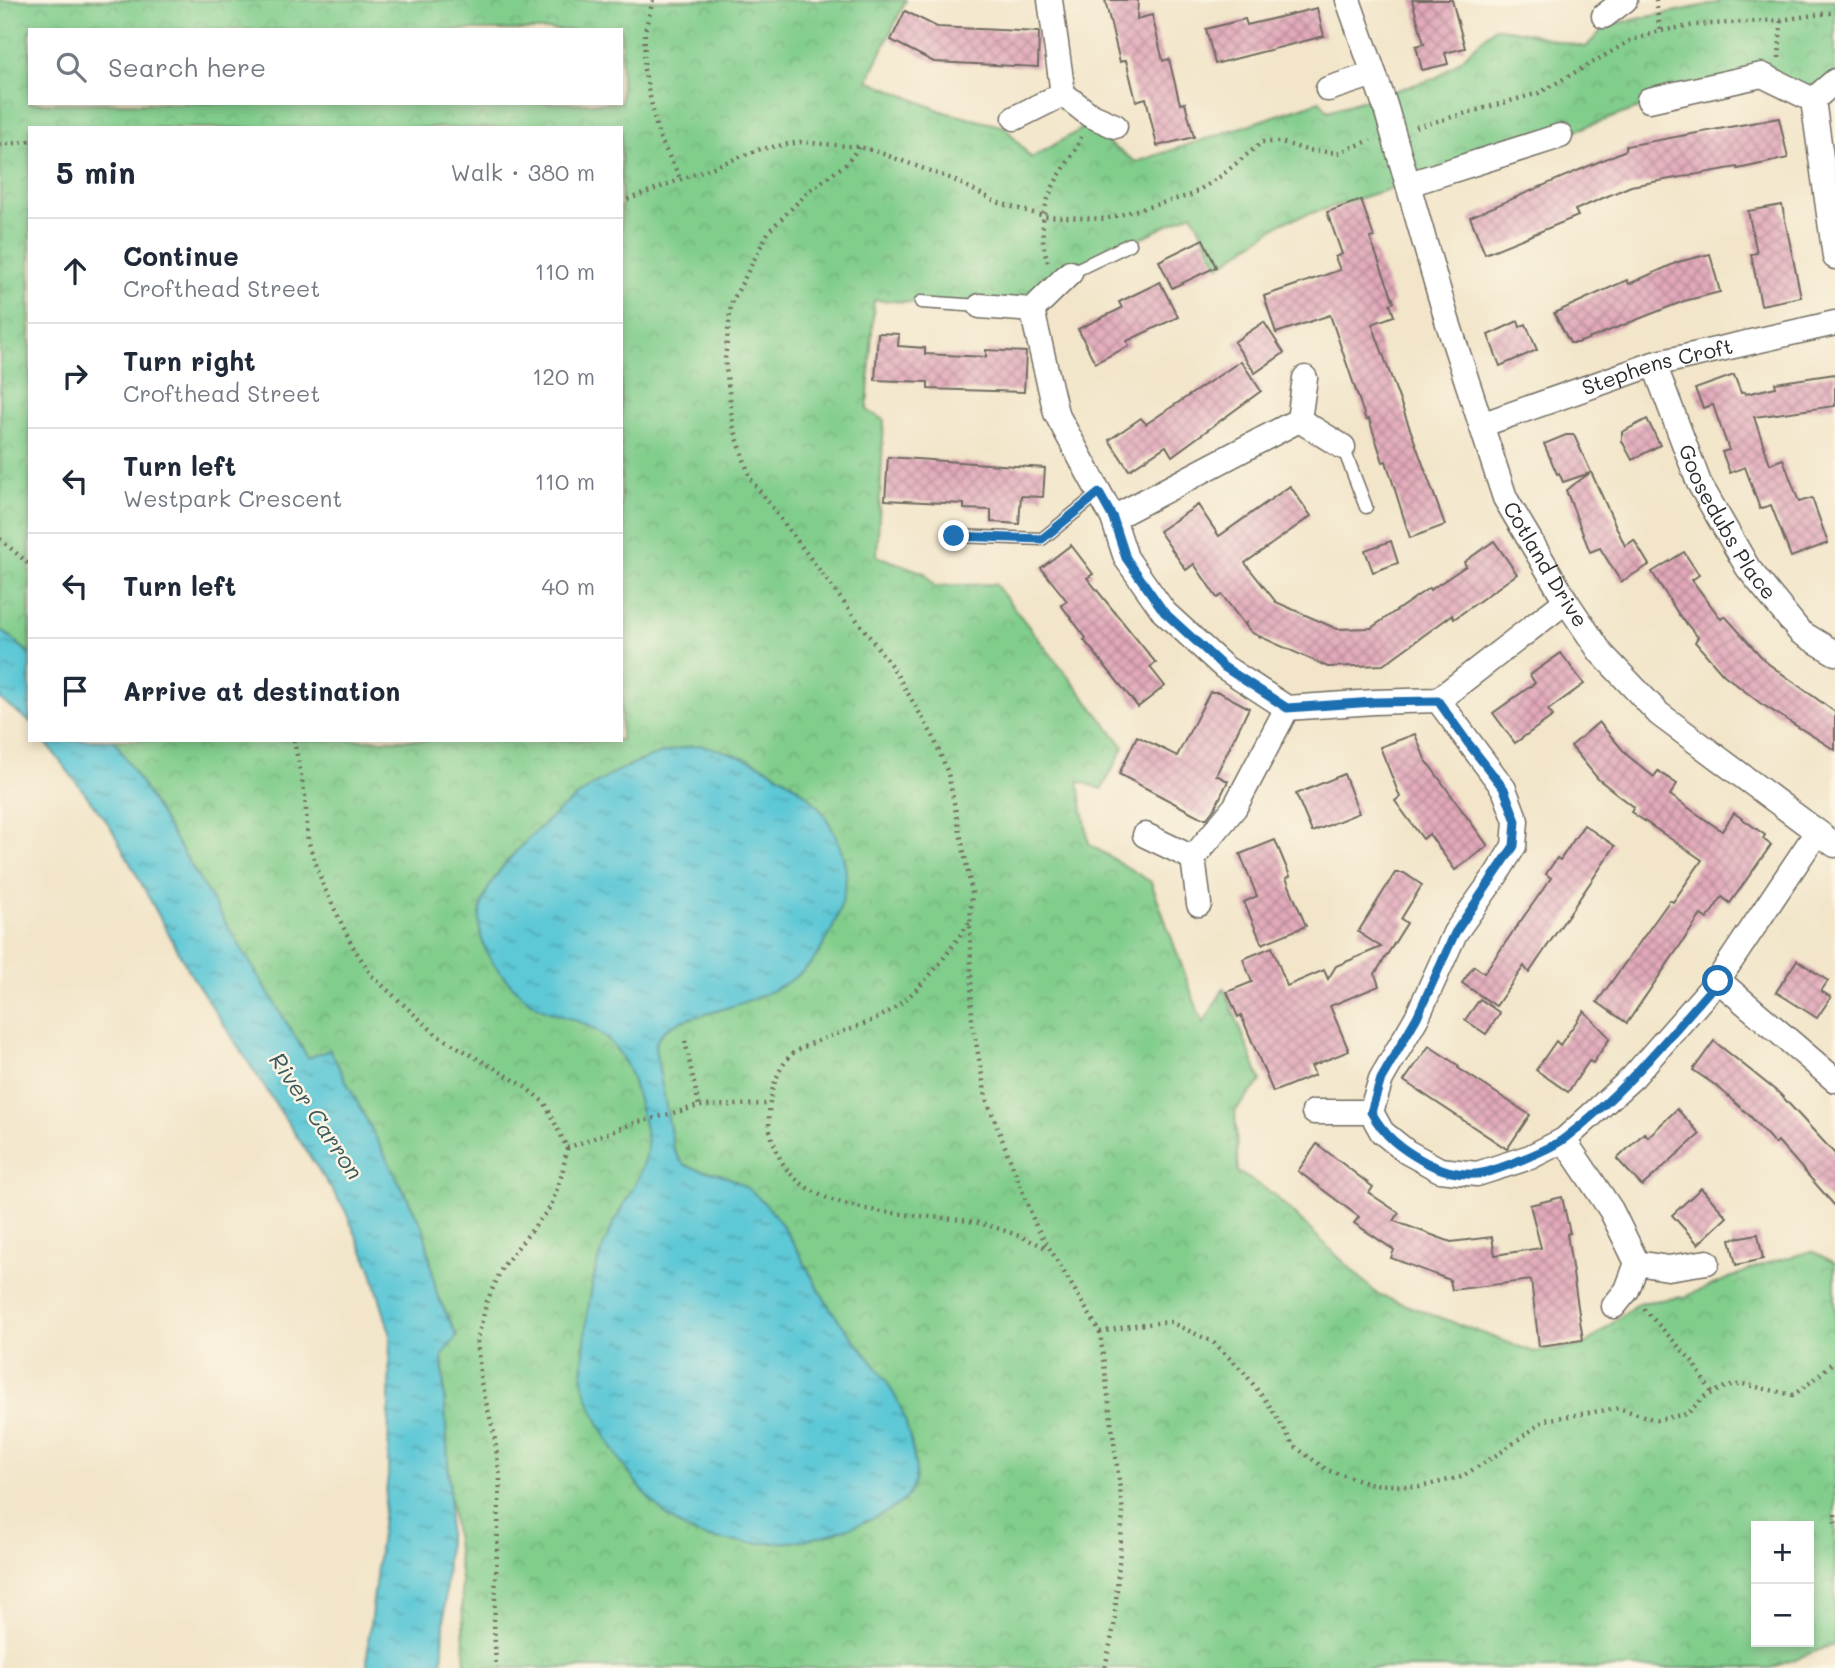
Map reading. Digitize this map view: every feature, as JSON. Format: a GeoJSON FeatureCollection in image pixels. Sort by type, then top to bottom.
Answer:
{"type":"FeatureCollection","features":[{"type":"Feature","properties":{"kind":"street"},"geometry":{"type":"LineString","coordinates":[[1050,0],[1063,94],[1090,115],[1115,126]]}},
{"type":"Feature","properties":{"kind":"street","name":"Cotland Drive"},"geometry":{"type":"LineString","coordinates":[[1348,0],[1385,105],[1447,320],[1505,498],[1566,601],[1601,653],[1659,715],[1826,839]]}},
{"type":"Feature","properties":{"kind":"street"},"geometry":{"type":"LineString","coordinates":[[1604,16],[1625,0]]}},
{"type":"Feature","properties":{"kind":"street"},"geometry":{"type":"LineString","coordinates":[[1328,89],[1374,74]]}},
{"type":"Feature","properties":{"kind":"street"},"geometry":{"type":"LineString","coordinates":[[1649,100],[1762,75],[1813,100]]}},
{"type":"Feature","properties":{"kind":"street"},"geometry":{"type":"LineString","coordinates":[[1813,100],[1835,80]]}},
{"type":"Feature","properties":{"kind":"street"},"geometry":{"type":"LineString","coordinates":[[1015,118],[1063,94]]}},
{"type":"Feature","properties":{"kind":"street"},"geometry":{"type":"LineString","coordinates":[[1813,100],[1835,257]]}},
{"type":"Feature","properties":{"kind":"street"},"geometry":{"type":"LineString","coordinates":[[1409,184],[1560,136]]}},
{"type":"Feature","properties":{"kind":"street"},"geometry":{"type":"LineString","coordinates":[[980,306],[1031,310],[1063,279]]}},
{"type":"Feature","properties":{"kind":"street"},"geometry":{"type":"LineString","coordinates":[[1031,310],[1056,413],[1113,518],[1126,558],[1164,612],[1224,667],[1287,708],[1438,701],[1566,601]]}},
{"type":"Feature","properties":{"kind":"street","name":"Stephens Croft"},"geometry":{"type":"LineString","coordinates":[[1482,425],[1654,364],[1835,323]]}},
{"type":"Feature","properties":{"kind":"street","name":"Goosedubs Place"},"geometry":{"type":"LineString","coordinates":[[1654,364],[1699,483],[1748,568],[1800,632],[1835,653]]}},
{"type":"Feature","properties":{"kind":"street"},"geometry":{"type":"LineString","coordinates":[[1299,420],[1305,378]]}},
{"type":"Feature","properties":{"kind":"street"},"geometry":{"type":"LineString","coordinates":[[1113,518],[1299,420]]}},
{"type":"Feature","properties":{"kind":"street"},"geometry":{"type":"LineString","coordinates":[[1299,420],[1343,447]]}},
{"type":"Feature","properties":{"kind":"street"},"geometry":{"type":"LineString","coordinates":[[1438,701],[1504,789],[1516,821],[1514,846],[1455,933],[1417,1017],[1381,1079],[1371,1112],[1382,1132],[1407,1152],[1440,1170],[1477,1174],[1530,1157],[1564,1140],[1633,1077],[1718,981],[1826,839]]}},
{"type":"Feature","properties":{"kind":"street"},"geometry":{"type":"LineString","coordinates":[[1199,904],[1193,858],[1235,807],[1287,708]]}},
{"type":"Feature","properties":{"kind":"street"},"geometry":{"type":"LineString","coordinates":[[1146,835],[1193,858]]}},
{"type":"Feature","properties":{"kind":"street"},"geometry":{"type":"LineString","coordinates":[[1718,981],[1835,1080]]}},
{"type":"Feature","properties":{"kind":"street"},"geometry":{"type":"LineString","coordinates":[[1314,1112],[1371,1112]]}},
{"type":"Feature","properties":{"kind":"street"},"geometry":{"type":"LineString","coordinates":[[1564,1140],[1611,1210],[1637,1262]]}},
{"type":"Feature","properties":{"kind":"street"},"geometry":{"type":"LineString","coordinates":[[1637,1262],[1668,1268],[1707,1262]]}},
{"type":"Feature","properties":{"kind":"street"},"geometry":{"type":"LineString","coordinates":[[1620,1298],[1637,1262]]}},
{"type":"Feature","properties":{"kind":"lane"},"geometry":{"type":"LineString","coordinates":[[1063,279],[1130,244]]}},
{"type":"Feature","properties":{"kind":"lane"},"geometry":{"type":"LineString","coordinates":[[921,302],[980,306]]}},
{"type":"Feature","properties":{"kind":"lane"},"geometry":{"type":"LineString","coordinates":[[1343,447],[1366,507]]}},
{"type":"Feature","properties":{"kind":"lane"},"geometry":{"type":"LineString","coordinates":[[954,536],[1042,539],[1099,493]]}},
{"type":"Feature","properties":{"kind":"path"},"geometry":{"type":"LineString","coordinates":[[653,0],[645,31],[644,69],[658,134],[681,180]]}},
{"type":"Feature","properties":{"kind":"path"},"geometry":{"type":"LineString","coordinates":[[1656,0],[1660,32]]}},
{"type":"Feature","properties":{"kind":"path"},"geometry":{"type":"LineString","coordinates":[[623,201],[761,149],[800,142],[859,147],[930,171],[999,204],[1044,216],[1105,219],[1191,195],[1221,176],[1262,142],[1281,142],[1306,150],[1338,153],[1395,140],[1426,125],[1539,93],[1630,41],[1660,32],[1695,25],[1781,20],[1835,12]]}},
{"type":"Feature","properties":{"kind":"path"},"geometry":{"type":"LineString","coordinates":[[1778,83],[1781,20]]}},
{"type":"Feature","properties":{"kind":"path"},"geometry":{"type":"LineString","coordinates":[[1063,279],[1042,246],[1044,216],[1051,191],[1076,149],[1090,115]]}},
{"type":"Feature","properties":{"kind":"path"},"geometry":{"type":"LineString","coordinates":[[0,145],[28,141]]}},
{"type":"Feature","properties":{"kind":"path"},"geometry":{"type":"LineString","coordinates":[[859,147],[846,164],[809,191],[769,231],[731,304],[725,359],[733,425],[750,478],[892,668],[933,736],[948,773],[972,892],[972,1020],[986,1098],[1036,1226],[1100,1332],[1123,1513],[1114,1626],[1105,1668]]}},
{"type":"Feature","properties":{"kind":"path"},"geometry":{"type":"LineString","coordinates":[[0,539],[28,563]]}},
{"type":"Feature","properties":{"kind":"path"},"geometry":{"type":"LineString","coordinates":[[295,742],[305,796],[308,840],[323,885],[352,945],[372,976],[437,1035],[521,1084],[545,1104],[567,1148],[551,1206],[503,1266],[487,1301],[477,1341],[481,1383],[494,1433],[500,1478],[494,1622],[496,1668]]}},
{"type":"Feature","properties":{"kind":"path"},"geometry":{"type":"LineString","coordinates":[[970,922],[928,980],[884,1015],[792,1054],[774,1085],[768,1104],[770,1134],[782,1163],[800,1184],[831,1199],[873,1211],[992,1226],[1022,1236],[1049,1250]]}},
{"type":"Feature","properties":{"kind":"path"},"geometry":{"type":"LineString","coordinates":[[685,1041],[699,1106]]}},
{"type":"Feature","properties":{"kind":"path"},"geometry":{"type":"LineString","coordinates":[[567,1148],[632,1124],[699,1106],[768,1104]]}},
{"type":"Feature","properties":{"kind":"path"},"geometry":{"type":"LineString","coordinates":[[1620,1298],[1692,1362],[1712,1393]]}},
{"type":"Feature","properties":{"kind":"path"},"geometry":{"type":"LineString","coordinates":[[1100,1332],[1170,1322],[1213,1342],[1243,1371],[1269,1405],[1294,1446],[1326,1470],[1373,1484],[1420,1487],[1461,1477],[1545,1420],[1618,1408],[1656,1420],[1687,1414],[1704,1397],[1725,1387],[1743,1384],[1793,1395],[1835,1362]]}},
{"type":"Feature","properties":{"kind":"path"},"geometry":{"type":"LineString","coordinates":[[1835,1514],[1835,1528]]}},
{"type":"Feature","properties":{"kind":"green space"},"geometry":{"type":"Polygon","coordinates":[[[0,0],[906,0],[868,80],[944,112],[1005,127],[1031,158],[1085,127],[1136,162],[1320,101],[1328,111],[1436,78],[1458,62],[1494,28],[1586,47],[1607,25],[1721,0],[1835,0],[1835,81],[1813,100],[1762,75],[1639,108],[1560,136],[1283,222],[1219,266],[1192,213],[1070,273],[1032,310],[874,300],[867,410],[884,420],[877,556],[925,573],[934,586],[995,584],[1124,747],[1102,789],[1078,781],[1089,844],[1151,882],[1203,1024],[1224,988],[1261,1081],[1235,1111],[1238,1172],[1272,1193],[1378,1295],[1534,1352],[1583,1346],[1638,1303],[1684,1297],[1761,1265],[1812,1251],[1835,1263],[1835,1644],[1771,1668],[465,1668],[461,1580],[450,1496],[442,1356],[457,1336],[437,1295],[424,1230],[330,1051],[308,1058],[115,742],[623,742],[623,126],[28,126],[28,652],[0,629],[0,0]]]}},
{"type":"Feature","properties":{"kind":"water"},"geometry":{"type":"Polygon","coordinates":[[[0,629],[28,652],[28,720],[0,699],[0,629]]]}},
{"type":"Feature","properties":{"kind":"water","name":"River Carron"},"geometry":{"type":"Polygon","coordinates":[[[46,742],[115,742],[308,1058],[330,1050],[424,1230],[437,1295],[457,1336],[442,1356],[450,1496],[442,1668],[367,1668],[388,1476],[390,1333],[371,1269],[345,1210],[190,973],[110,826],[46,742]]]}},
{"type":"Feature","properties":{"kind":"water"},"geometry":{"type":"Polygon","coordinates":[[[700,745],[730,753],[771,770],[809,797],[823,813],[835,834],[845,868],[842,904],[822,948],[804,971],[760,996],[671,1026],[659,1036],[655,1048],[674,1150],[680,1159],[691,1168],[729,1177],[747,1188],[775,1215],[824,1299],[894,1393],[905,1422],[916,1474],[914,1485],[905,1499],[885,1513],[861,1523],[798,1541],[741,1542],[711,1538],[687,1530],[654,1504],[639,1486],[600,1425],[583,1378],[587,1317],[592,1284],[602,1251],[639,1176],[645,1158],[647,1143],[644,1126],[629,1071],[613,1044],[597,1031],[546,1011],[522,995],[499,971],[480,934],[479,917],[491,884],[515,853],[547,821],[586,790],[629,766],[651,757],[700,745]]]}},
{"type":"Feature","properties":{"kind":"building"},"geometry":{"type":"Polygon","coordinates":[[[1105,0],[1138,0],[1137,19],[1152,15],[1163,61],[1169,59],[1180,104],[1185,103],[1194,137],[1157,146],[1146,98],[1136,101],[1126,60],[1120,62],[1105,0]]]}},
{"type":"Feature","properties":{"kind":"building"},"geometry":{"type":"Polygon","coordinates":[[[1412,0],[1452,0],[1465,48],[1445,53],[1448,64],[1422,70],[1416,46],[1424,44],[1412,0]]]}},
{"type":"Feature","properties":{"kind":"building"},"geometry":{"type":"Polygon","coordinates":[[[1317,8],[1324,36],[1215,64],[1206,29],[1245,19],[1247,25],[1317,8]]]}},
{"type":"Feature","properties":{"kind":"building"},"geometry":{"type":"Polygon","coordinates":[[[905,11],[937,27],[1039,32],[1038,67],[934,62],[891,40],[905,11]]]}},
{"type":"Feature","properties":{"kind":"building"},"geometry":{"type":"Polygon","coordinates":[[[1779,118],[1788,158],[1631,186],[1575,210],[1578,216],[1485,254],[1470,217],[1626,150],[1626,146],[1779,118]]]}},
{"type":"Feature","properties":{"kind":"building"},"geometry":{"type":"Polygon","coordinates":[[[1361,200],[1374,237],[1370,238],[1394,302],[1390,304],[1394,316],[1372,324],[1445,525],[1410,538],[1386,461],[1383,462],[1369,419],[1366,420],[1330,315],[1276,333],[1264,296],[1340,270],[1335,257],[1342,254],[1327,212],[1361,200]]]}},
{"type":"Feature","properties":{"kind":"building"},"geometry":{"type":"Polygon","coordinates":[[[1782,205],[1801,297],[1761,305],[1751,254],[1757,253],[1748,211],[1782,205]]]}},
{"type":"Feature","properties":{"kind":"building"},"geometry":{"type":"Polygon","coordinates":[[[1203,239],[1216,267],[1172,288],[1159,261],[1203,239]]]}},
{"type":"Feature","properties":{"kind":"building"},"geometry":{"type":"Polygon","coordinates":[[[1710,254],[1720,292],[1684,301],[1578,343],[1570,343],[1554,313],[1627,280],[1629,284],[1678,262],[1710,254]]]}},
{"type":"Feature","properties":{"kind":"building"},"geometry":{"type":"Polygon","coordinates":[[[1160,282],[1178,317],[1127,341],[1129,346],[1095,363],[1078,329],[1122,308],[1119,302],[1160,282]]]}},
{"type":"Feature","properties":{"kind":"building"},"geometry":{"type":"Polygon","coordinates":[[[1518,321],[1520,327],[1526,324],[1537,350],[1500,366],[1488,335],[1518,321]]]}},
{"type":"Feature","properties":{"kind":"building"},"geometry":{"type":"Polygon","coordinates":[[[1264,322],[1284,353],[1255,373],[1234,342],[1264,322]]]}},
{"type":"Feature","properties":{"kind":"building"},"geometry":{"type":"Polygon","coordinates":[[[878,333],[899,334],[898,346],[925,348],[925,354],[986,357],[986,350],[1026,352],[1024,392],[928,389],[928,382],[875,380],[878,333]]]}},
{"type":"Feature","properties":{"kind":"building"},"geometry":{"type":"Polygon","coordinates":[[[1241,361],[1261,391],[1172,456],[1166,446],[1129,470],[1109,440],[1141,418],[1146,424],[1241,361]]]}},
{"type":"Feature","properties":{"kind":"building"},"geometry":{"type":"Polygon","coordinates":[[[1835,374],[1835,406],[1754,417],[1770,464],[1783,459],[1799,502],[1812,498],[1828,543],[1791,557],[1771,505],[1760,509],[1745,467],[1730,473],[1722,452],[1729,450],[1713,405],[1703,408],[1695,389],[1734,375],[1741,393],[1746,394],[1776,387],[1775,383],[1835,374]]]}},
{"type":"Feature","properties":{"kind":"building"},"geometry":{"type":"Polygon","coordinates":[[[1647,419],[1660,445],[1632,460],[1622,441],[1622,432],[1647,419]]]}},
{"type":"Feature","properties":{"kind":"building"},"geometry":{"type":"Polygon","coordinates":[[[1566,435],[1574,435],[1625,546],[1634,540],[1649,565],[1621,582],[1600,548],[1590,552],[1566,490],[1590,473],[1563,482],[1544,444],[1566,435]]]}},
{"type":"Feature","properties":{"kind":"building"},"geometry":{"type":"Polygon","coordinates":[[[888,457],[1045,468],[1043,497],[1021,496],[1019,524],[991,522],[991,510],[964,509],[964,504],[885,500],[888,457]]]}},
{"type":"Feature","properties":{"kind":"building"},"geometry":{"type":"Polygon","coordinates":[[[1290,486],[1311,516],[1245,563],[1276,602],[1337,629],[1371,628],[1466,566],[1464,562],[1494,541],[1517,574],[1454,619],[1452,615],[1383,665],[1328,667],[1252,633],[1222,595],[1217,598],[1194,564],[1186,570],[1159,531],[1198,505],[1219,536],[1290,486]]]}},
{"type":"Feature","properties":{"kind":"building"},"geometry":{"type":"Polygon","coordinates":[[[1391,541],[1398,563],[1373,572],[1365,550],[1391,541]]]}},
{"type":"Feature","properties":{"kind":"building"},"geometry":{"type":"Polygon","coordinates":[[[1071,545],[1093,574],[1087,578],[1156,663],[1150,667],[1165,686],[1138,707],[1084,640],[1086,638],[1061,605],[1067,601],[1041,568],[1071,545]]]}},
{"type":"Feature","properties":{"kind":"building"},"geometry":{"type":"Polygon","coordinates":[[[1684,552],[1699,575],[1692,580],[1721,619],[1725,616],[1766,662],[1835,712],[1835,750],[1760,703],[1723,674],[1695,642],[1698,637],[1679,615],[1652,572],[1684,552]]]}},
{"type":"Feature","properties":{"kind":"building"},"geometry":{"type":"Polygon","coordinates":[[[1561,653],[1584,684],[1548,710],[1553,716],[1515,743],[1493,713],[1535,683],[1530,675],[1561,653]]]}},
{"type":"Feature","properties":{"kind":"building"},"geometry":{"type":"Polygon","coordinates":[[[1210,692],[1219,692],[1249,708],[1216,775],[1228,781],[1215,808],[1207,818],[1202,818],[1119,774],[1137,736],[1177,756],[1210,692]]]}},
{"type":"Feature","properties":{"kind":"building"},"geometry":{"type":"Polygon","coordinates":[[[1599,722],[1627,755],[1654,777],[1658,771],[1677,784],[1670,795],[1722,831],[1734,813],[1765,835],[1763,839],[1771,845],[1730,903],[1722,897],[1707,919],[1701,915],[1627,1023],[1597,1002],[1702,860],[1631,812],[1634,807],[1598,779],[1571,746],[1599,722]]]}},
{"type":"Feature","properties":{"kind":"building"},"geometry":{"type":"Polygon","coordinates":[[[1415,734],[1425,759],[1488,846],[1455,870],[1429,834],[1423,839],[1395,801],[1400,797],[1380,747],[1415,734]]]}},
{"type":"Feature","properties":{"kind":"building"},"geometry":{"type":"Polygon","coordinates":[[[1344,774],[1359,813],[1312,832],[1296,794],[1344,774]]]}},
{"type":"Feature","properties":{"kind":"building"},"geometry":{"type":"Polygon","coordinates":[[[1584,825],[1615,846],[1529,973],[1524,966],[1496,1006],[1462,983],[1474,966],[1484,973],[1551,878],[1546,874],[1557,858],[1560,860],[1584,825]]]}},
{"type":"Feature","properties":{"kind":"building"},"geometry":{"type":"Polygon","coordinates":[[[1275,840],[1290,876],[1286,878],[1306,926],[1262,944],[1244,902],[1257,896],[1240,854],[1275,840]]]}},
{"type":"Feature","properties":{"kind":"building"},"geometry":{"type":"Polygon","coordinates":[[[1395,873],[1404,873],[1422,885],[1401,919],[1407,923],[1375,974],[1379,986],[1330,1006],[1349,1051],[1311,1066],[1315,1075],[1273,1092],[1241,1015],[1238,1017],[1227,992],[1252,982],[1243,959],[1272,947],[1287,986],[1324,970],[1328,979],[1336,966],[1381,947],[1358,932],[1395,873]]]}},
{"type":"Feature","properties":{"kind":"building"},"geometry":{"type":"Polygon","coordinates":[[[1797,960],[1828,981],[1821,991],[1831,997],[1817,1018],[1776,992],[1797,960]]]}},
{"type":"Feature","properties":{"kind":"building"},"geometry":{"type":"Polygon","coordinates":[[[1480,999],[1500,1013],[1486,1034],[1465,1020],[1480,999]]]}},
{"type":"Feature","properties":{"kind":"building"},"geometry":{"type":"Polygon","coordinates":[[[1584,1011],[1610,1038],[1593,1063],[1589,1061],[1568,1092],[1536,1070],[1556,1041],[1560,1045],[1584,1011]]]}},
{"type":"Feature","properties":{"kind":"building"},"geometry":{"type":"Polygon","coordinates":[[[1714,1041],[1780,1094],[1835,1154],[1835,1206],[1778,1141],[1775,1144],[1751,1117],[1718,1087],[1693,1070],[1714,1041]]]}},
{"type":"Feature","properties":{"kind":"building"},"geometry":{"type":"Polygon","coordinates":[[[1429,1046],[1530,1115],[1507,1149],[1404,1081],[1429,1046]]]}},
{"type":"Feature","properties":{"kind":"building"},"geometry":{"type":"Polygon","coordinates":[[[1677,1109],[1700,1134],[1642,1186],[1617,1159],[1644,1133],[1648,1137],[1677,1109]]]}},
{"type":"Feature","properties":{"kind":"building"},"geometry":{"type":"Polygon","coordinates":[[[1317,1144],[1373,1187],[1369,1193],[1399,1213],[1394,1221],[1451,1242],[1492,1237],[1495,1255],[1541,1248],[1530,1205],[1562,1197],[1570,1233],[1567,1234],[1583,1340],[1539,1346],[1531,1280],[1452,1290],[1450,1280],[1391,1258],[1394,1250],[1354,1223],[1359,1217],[1298,1171],[1317,1144]]]}},
{"type":"Feature","properties":{"kind":"building"},"geometry":{"type":"Polygon","coordinates":[[[1701,1188],[1727,1217],[1698,1244],[1672,1215],[1701,1188]]]}},
{"type":"Feature","properties":{"kind":"building"},"geometry":{"type":"Polygon","coordinates":[[[1758,1234],[1763,1259],[1736,1265],[1730,1239],[1758,1234]]]}},
{"type":"Feature","properties":{"kind":"route"},"geometry":{"type":"LineString","coordinates":[[954,536],[1042,539],[1099,493],[1113,518],[1126,558],[1164,612],[1224,667],[1287,708],[1438,701],[1504,789],[1516,821],[1514,846],[1455,933],[1417,1017],[1381,1079],[1371,1112],[1382,1132],[1407,1152],[1440,1170],[1477,1174],[1530,1157],[1564,1140],[1633,1077],[1718,981]]}}]}
